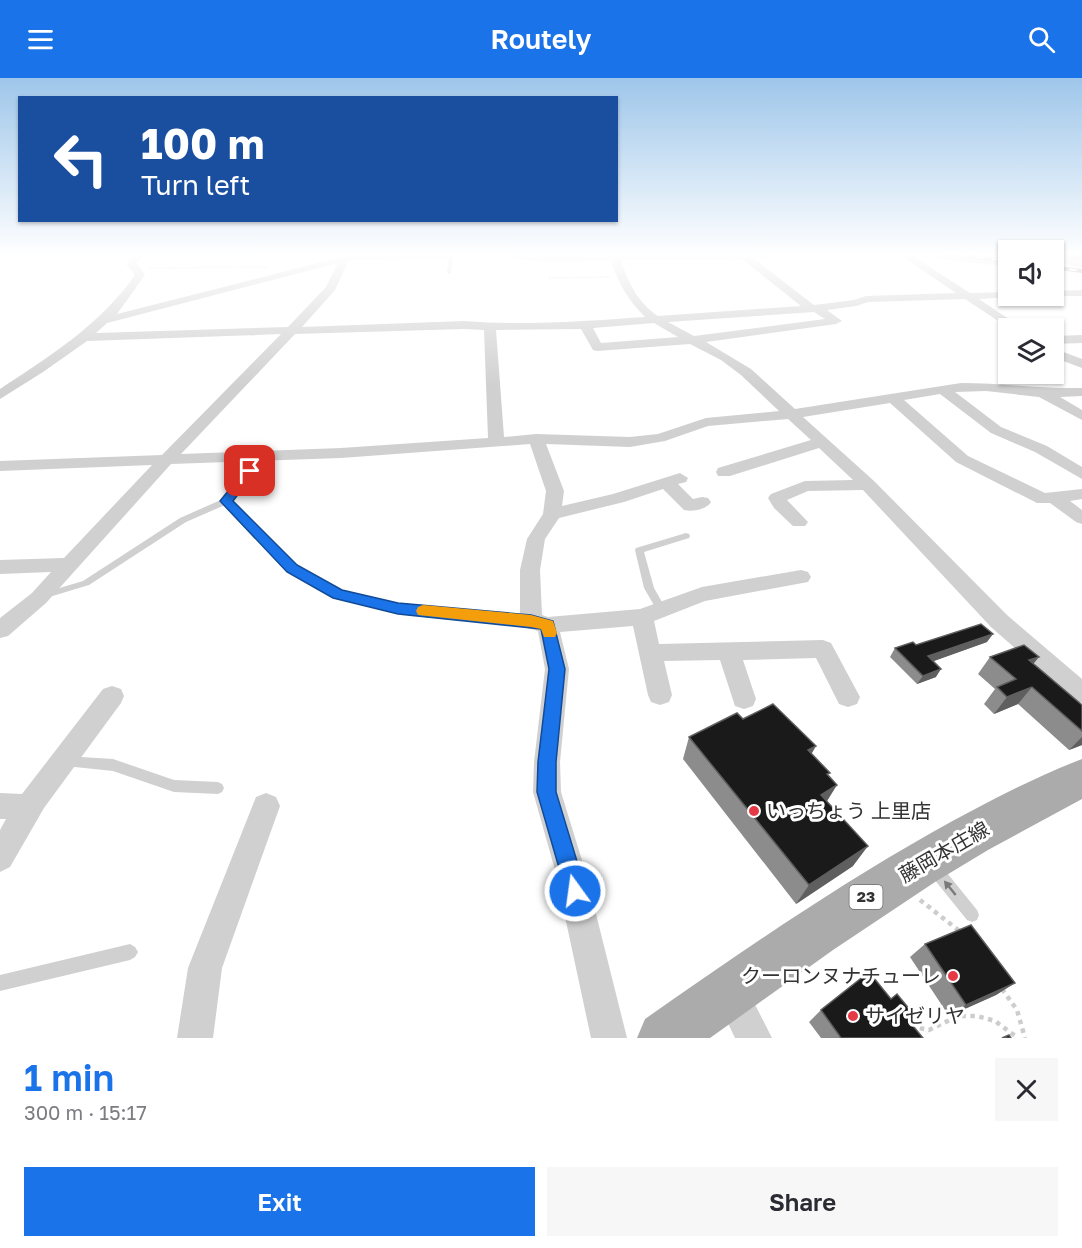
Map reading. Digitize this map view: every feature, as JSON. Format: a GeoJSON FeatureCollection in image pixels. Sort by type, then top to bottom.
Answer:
{"type":"FeatureCollection","features":[{"type":"Feature","properties":{"kind":"main road","name":"藤岡本庄線"},"geometry":{"type":"LineString","coordinates":[[663,1038],[870,895],[922,879],[1032,801],[1082,778]]}},
{"type":"Feature","properties":{"kind":"street"},"geometry":{"type":"LineString","coordinates":[[0,395],[84,337],[105,320],[124,298]]}},
{"type":"Feature","properties":{"kind":"street"},"geometry":{"type":"LineString","coordinates":[[105,320],[189,298]]}},
{"type":"Feature","properties":{"kind":"street"},"geometry":{"type":"LineString","coordinates":[[0,630],[39,598],[168,458],[322,298]]}},
{"type":"Feature","properties":{"kind":"street"},"geometry":{"type":"LineString","coordinates":[[635,298],[653,320],[730,358],[868,485],[999,621],[1082,693]]}},
{"type":"Feature","properties":{"kind":"street"},"geometry":{"type":"LineString","coordinates":[[585,325],[597,347],[691,340],[836,321],[799,298]]}},
{"type":"Feature","properties":{"kind":"street"},"geometry":{"type":"LineString","coordinates":[[84,337],[464,325],[490,327],[585,325],[813,308],[856,303],[866,299],[927,298]]}},
{"type":"Feature","properties":{"kind":"street"},"geometry":{"type":"LineString","coordinates":[[968,298],[1000,318]]}},
{"type":"Feature","properties":{"kind":"street"},"geometry":{"type":"LineString","coordinates":[[490,327],[496,441]]}},
{"type":"Feature","properties":{"kind":"street"},"geometry":{"type":"LineString","coordinates":[[1064,340],[1082,339]]}},
{"type":"Feature","properties":{"kind":"street"},"geometry":{"type":"LineString","coordinates":[[1064,357],[1082,364]]}},
{"type":"Feature","properties":{"kind":"street"},"geometry":{"type":"LineString","coordinates":[[0,466],[262,456],[536,439],[630,442],[660,438],[706,422],[791,414],[943,390],[987,387],[1043,393],[1082,392]]}},
{"type":"Feature","properties":{"kind":"street"},"geometry":{"type":"LineString","coordinates":[[943,390],[996,430],[1041,449],[1082,474]]}},
{"type":"Feature","properties":{"kind":"street"},"geometry":{"type":"LineString","coordinates":[[1043,393],[1082,416]]}},
{"type":"Feature","properties":{"kind":"street"},"geometry":{"type":"LineString","coordinates":[[893,398],[962,459],[1043,500],[1082,494]]}},
{"type":"Feature","properties":{"kind":"street"},"geometry":{"type":"LineString","coordinates":[[536,439],[555,491],[552,514],[536,539],[530,570],[539,623],[557,669],[547,762],[547,792],[570,870],[609,1038]]}},
{"type":"Feature","properties":{"kind":"street"},"geometry":{"type":"LineString","coordinates":[[724,472],[821,442]]}},
{"type":"Feature","properties":{"kind":"street"},"geometry":{"type":"LineString","coordinates":[[552,514],[618,498],[673,480],[690,506],[702,502]]}},
{"type":"Feature","properties":{"kind":"street"},"geometry":{"type":"LineString","coordinates":[[799,522],[780,504],[777,498],[805,486],[868,485]]}},
{"type":"Feature","properties":{"kind":"street"},"geometry":{"type":"LineString","coordinates":[[1054,498],[1082,518]]}},
{"type":"Feature","properties":{"kind":"street"},"geometry":{"type":"LineString","coordinates":[[0,567],[68,565]]}},
{"type":"Feature","properties":{"kind":"street"},"geometry":{"type":"LineString","coordinates":[[539,623],[652,613],[720,590],[801,577]]}},
{"type":"Feature","properties":{"kind":"street"},"geometry":{"type":"LineString","coordinates":[[652,613],[651,653],[660,695]]}},
{"type":"Feature","properties":{"kind":"street"},"geometry":{"type":"LineString","coordinates":[[651,653],[823,649],[848,697]]}},
{"type":"Feature","properties":{"kind":"street"},"geometry":{"type":"LineString","coordinates":[[729,651],[744,699]]}},
{"type":"Feature","properties":{"kind":"street"},"geometry":{"type":"LineString","coordinates":[[0,857],[30,807],[111,696]]}},
{"type":"Feature","properties":{"kind":"street"},"geometry":{"type":"LineString","coordinates":[[0,806],[30,807]]}},
{"type":"Feature","properties":{"kind":"street"},"geometry":{"type":"LineString","coordinates":[[195,1038],[205,968],[266,806]]}},
{"type":"Feature","properties":{"kind":"street"},"geometry":{"type":"LineString","coordinates":[[730,991],[754,1038]]}},
{"type":"Feature","properties":{"kind":"lane"},"geometry":{"type":"LineString","coordinates":[[39,598],[86,583],[183,520],[226,501],[262,456]]}},
{"type":"Feature","properties":{"kind":"lane"},"geometry":{"type":"LineString","coordinates":[[226,501],[292,568],[338,595],[398,608],[539,623]]}},
{"type":"Feature","properties":{"kind":"lane"},"geometry":{"type":"LineString","coordinates":[[652,613],[649,588],[639,550],[686,536]]}},
{"type":"Feature","properties":{"kind":"lane"},"geometry":{"type":"LineString","coordinates":[[63,761],[113,765],[174,786],[218,788]]}},
{"type":"Feature","properties":{"kind":"lane"},"geometry":{"type":"LineString","coordinates":[[922,879],[972,915]]}},
{"type":"Feature","properties":{"kind":"lane"},"geometry":{"type":"LineString","coordinates":[[0,983],[130,952]]}},
{"type":"Feature","properties":{"kind":"path"},"geometry":{"type":"LineString","coordinates":[[922,879],[966,938]]}},
{"type":"Feature","properties":{"kind":"path"},"geometry":{"type":"LineString","coordinates":[[998,983],[1017,1010],[1025,1038]]}},
{"type":"Feature","properties":{"kind":"path"},"geometry":{"type":"LineString","coordinates":[[907,1025],[929,1030],[954,1017],[982,1016],[996,1021],[1018,1038]]}},
{"type":"Feature","properties":{"kind":"building"},"geometry":{"type":"Polygon","coordinates":[[[981,624],[993,634],[928,656],[941,669],[923,676],[895,648],[913,642],[916,645],[981,624]]]}},
{"type":"Feature","properties":{"kind":"building"},"geometry":{"type":"Polygon","coordinates":[[[1024,645],[1039,657],[1029,660],[1082,705],[1082,731],[1032,687],[1007,697],[997,687],[1016,679],[990,657],[1024,645]]]}},
{"type":"Feature","properties":{"kind":"building"},"geometry":{"type":"Polygon","coordinates":[[[773,704],[816,746],[808,750],[830,773],[827,774],[837,785],[821,795],[868,846],[809,885],[689,737],[737,713],[743,719],[773,704]]]}},
{"type":"Feature","properties":{"kind":"building"},"geometry":{"type":"Polygon","coordinates":[[[971,925],[1015,983],[966,1005],[925,944],[971,925]]]}},
{"type":"Feature","properties":{"kind":"building","name":"サイゼリヤ"},"geometry":{"type":"Polygon","coordinates":[[[869,972],[891,999],[897,994],[915,1016],[909,1021],[923,1038],[841,1038],[821,1010],[869,972]]]}},
{"type":"Feature","properties":{"kind":"slow traffic"},"geometry":{"type":"LineString","coordinates":[[423,611],[531,621],[548,625],[550,633]]}},
{"type":"Feature","properties":{"kind":"place","name":"いっちょう 上里店"},"geometry":{"type":"Point","coordinates":[754,811]}},
{"type":"Feature","properties":{"kind":"place","name":"クーロンヌナチューレ"},"geometry":{"type":"Point","coordinates":[953,976]}},
{"type":"Feature","properties":{"kind":"place","name":"サイゼリヤ"},"geometry":{"type":"Point","coordinates":[853,1016]}},
{"type":"Feature","properties":{"kind":"route"},"geometry":{"type":"LineString","coordinates":[[250,471],[226,501],[292,568],[338,595],[398,608],[531,621],[548,625],[557,669],[547,762],[547,792],[575,891]]}}]}
